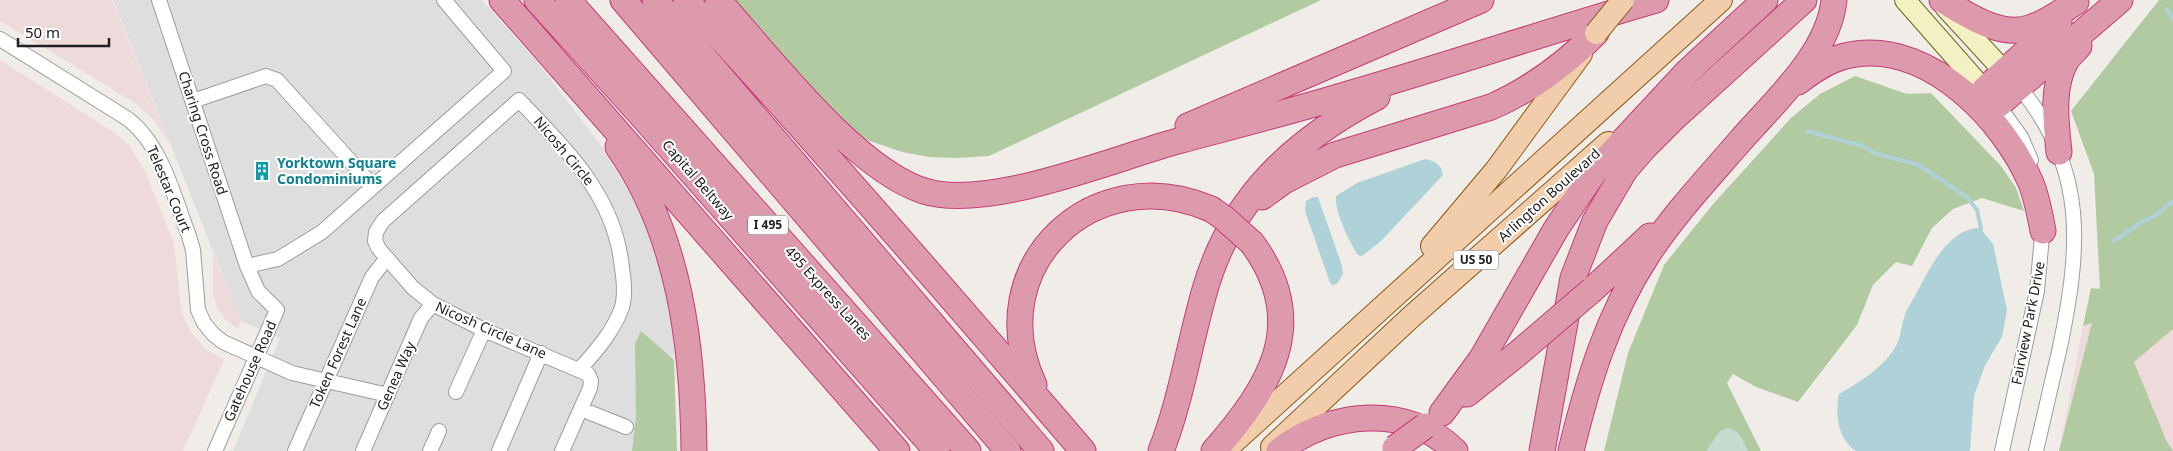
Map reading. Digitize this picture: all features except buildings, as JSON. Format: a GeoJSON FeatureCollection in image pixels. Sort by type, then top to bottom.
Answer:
{"type":"FeatureCollection","features":[{"type":"Feature","properties":{"kind":"highway"},"geometry":{"type":"LineString","coordinates":[[502,0],[897,451]]}},
{"type":"Feature","properties":{"kind":"highway","name":"Capital Beltway"},"geometry":{"type":"LineString","coordinates":[[537,0],[937,451]]}},
{"type":"Feature","properties":{"kind":"highway","name":"495 Express Lanes"},"geometry":{"type":"LineString","coordinates":[[568,0],[968,451]]}},
{"type":"Feature","properties":{"kind":"highway","name":"I 495"},"geometry":{"type":"LineString","coordinates":[[623,0],[1008,451]]}},
{"type":"Feature","properties":{"kind":"highway"},"geometry":{"type":"LineString","coordinates":[[655,0],[1041,451]]}},
{"type":"Feature","properties":{"kind":"highway"},"geometry":{"type":"LineString","coordinates":[[686,0],[813,140],[1083,451]]}},
{"type":"Feature","properties":{"kind":"highway"},"geometry":{"type":"LineString","coordinates":[[718,0],[798,90],[852,144],[900,180],[923,191],[952,197],[985,195],[1039,182],[1178,141],[1240,126],[1656,0]]}},
{"type":"Feature","properties":{"kind":"highway"},"geometry":{"type":"LineString","coordinates":[[1086,168],[1234,107],[1480,0]]}},
{"type":"Feature","properties":{"kind":"highway","name":"Arlington Boulevard"},"geometry":{"type":"LineString","coordinates":[[1687,72],[1765,0]]}},
{"type":"Feature","properties":{"kind":"highway"},"geometry":{"type":"LineString","coordinates":[[1542,451],[1573,278],[1595,221],[1625,170],[1644,148],[1674,118],[1804,0]]}},
{"type":"Feature","properties":{"kind":"highway"},"geometry":{"type":"LineString","coordinates":[[1572,451],[1588,384],[1598,352],[1615,312],[1648,255],[1700,187],[1817,49],[1833,11],[1834,0]]}},
{"type":"Feature","properties":{"kind":"highway"},"geometry":{"type":"LineString","coordinates":[[1942,0],[1981,22],[1996,27],[2016,30],[2030,28],[2044,22],[2077,1]]}},
{"type":"Feature","properties":{"kind":"highway"},"geometry":{"type":"LineString","coordinates":[[2012,80],[2077,1]]}},
{"type":"Feature","properties":{"kind":"highway"},"geometry":{"type":"LineString","coordinates":[[1991,97],[2112,7]]}},
{"type":"Feature","properties":{"kind":"highway"},"geometry":{"type":"LineString","coordinates":[[2059,152],[2056,108],[2057,91],[2066,61],[2112,7]]}},
{"type":"Feature","properties":{"kind":"highway"},"geometry":{"type":"LineString","coordinates":[[1232,228],[1263,196],[1308,167],[1335,155],[1482,110],[1513,98],[1558,69],[1596,33]]}},
{"type":"Feature","properties":{"kind":"highway"},"geometry":{"type":"LineString","coordinates":[[1772,104],[1803,78],[1838,58],[1855,54],[1874,53],[1911,61],[1937,74],[1961,90],[1982,108],[2000,130],[2031,184],[2038,206],[2042,231]]}},
{"type":"Feature","properties":{"kind":"highway"},"geometry":{"type":"LineString","coordinates":[[562,68],[621,151],[660,227],[679,291],[688,344],[694,451]]}},
{"type":"Feature","properties":{"kind":"highway"},"geometry":{"type":"LineString","coordinates":[[1161,451],[1177,400],[1204,292],[1212,268],[1232,228],[1259,186],[1297,147],[1350,111],[1435,68]]}},
{"type":"Feature","properties":{"kind":"highway"},"geometry":{"type":"LineString","coordinates":[[1442,413],[1482,358],[1576,196],[1616,146],[1687,72]]}},
{"type":"Feature","properties":{"kind":"highway"},"geometry":{"type":"LineString","coordinates":[[1392,449],[1442,413],[1516,355],[1592,290],[1700,187]]}},
{"type":"Feature","properties":{"kind":"highway"},"geometry":{"type":"LineString","coordinates":[[1083,451],[1047,407],[1029,374],[1024,356],[1020,321],[1024,288],[1029,272],[1051,240],[1065,226],[1090,210],[1106,203],[1124,198],[1148,195],[1185,199],[1211,209],[1224,218],[1252,243],[1268,267],[1275,284],[1281,318],[1280,336],[1270,373],[1257,397],[1214,451]]}},
{"type":"Feature","properties":{"kind":"highway"},"geometry":{"type":"LineString","coordinates":[[1279,451],[1308,432],[1347,419],[1366,417],[1406,422],[1433,434],[1455,451]]}},
{"type":"Feature","properties":{"kind":"main road"},"geometry":{"type":"LineString","coordinates":[[1349,336],[1453,223],[1496,170],[1596,33],[1623,0]]}},
{"type":"Feature","properties":{"kind":"main road","name":"Arlington Boulevard"},"geometry":{"type":"LineString","coordinates":[[1224,451],[1721,0]]}},
{"type":"Feature","properties":{"kind":"main road","name":"Fairview Park Drive"},"geometry":{"type":"LineString","coordinates":[[1905,0],[1991,97]]}},
{"type":"Feature","properties":{"kind":"main road"},"geometry":{"type":"LineString","coordinates":[[1938,0],[2012,80]]}},
{"type":"Feature","properties":{"kind":"main road","name":"Arlington Boulevard"},"geometry":{"type":"LineString","coordinates":[[1268,451],[1411,317],[1687,72]]}},
{"type":"Feature","properties":{"kind":"street","name":"Charing Cross Road"},"geometry":{"type":"LineString","coordinates":[[159,0],[247,266]]}},
{"type":"Feature","properties":{"kind":"street"},"geometry":{"type":"LineString","coordinates":[[247,266],[278,259],[322,232],[504,70],[444,0]]}},
{"type":"Feature","properties":{"kind":"street","name":"Telestar Court"},"geometry":{"type":"LineString","coordinates":[[0,39],[128,119],[145,135],[155,149],[189,236],[193,250],[196,300],[204,323],[213,334],[224,342],[292,373],[324,382],[388,395]]}},
{"type":"Feature","properties":{"kind":"street"},"geometry":{"type":"LineString","coordinates":[[193,101],[266,76],[277,80],[373,186]]}},
{"type":"Feature","properties":{"kind":"street"},"geometry":{"type":"LineString","coordinates":[[2012,80],[2040,115],[2059,152],[2070,191],[2075,246],[2070,296],[2036,451]]}},
{"type":"Feature","properties":{"kind":"street","name":"Fairview Park Drive"},"geometry":{"type":"LineString","coordinates":[[1991,97],[2021,137],[2034,166],[2040,191],[2042,231],[2037,291],[2002,451]]}},
{"type":"Feature","properties":{"kind":"street","name":"Nicosh Circle Lane"},"geometry":{"type":"LineString","coordinates":[[519,100],[383,220],[376,232],[375,241],[413,288],[433,304],[484,330],[580,369]]}},
{"type":"Feature","properties":{"kind":"street","name":"Nicosh Circle"},"geometry":{"type":"LineString","coordinates":[[519,100],[569,154],[594,186],[607,209],[620,250],[624,286],[622,309],[605,341],[580,369]]}},
{"type":"Feature","properties":{"kind":"street","name":"Token Forest Lane"},"geometry":{"type":"LineString","coordinates":[[295,451],[372,277],[388,258]]}},
{"type":"Feature","properties":{"kind":"street","name":"Gatehouse Road"},"geometry":{"type":"LineString","coordinates":[[215,451],[277,310],[258,291],[247,266]]}},
{"type":"Feature","properties":{"kind":"street","name":"Genea Way"},"geometry":{"type":"LineString","coordinates":[[363,451],[421,318],[433,304]]}},
{"type":"Feature","properties":{"kind":"street"},"geometry":{"type":"LineString","coordinates":[[456,392],[484,330]]}},
{"type":"Feature","properties":{"kind":"street"},"geometry":{"type":"LineString","coordinates":[[499,451],[541,353]]}},
{"type":"Feature","properties":{"kind":"street"},"geometry":{"type":"LineString","coordinates":[[562,451],[590,388],[591,381],[588,374],[580,369]]}},
{"type":"Feature","properties":{"kind":"street"},"geometry":{"type":"LineString","coordinates":[[2043,451],[2048,402]]}},
{"type":"Feature","properties":{"kind":"street"},"geometry":{"type":"LineString","coordinates":[[581,409],[626,427]]}},
{"type":"Feature","properties":{"kind":"street"},"geometry":{"type":"LineString","coordinates":[[430,451],[438,431]]}},
{"type":"Feature","properties":{"kind":"shaded area"},"geometry":{"type":"Polygon","coordinates":[[[0,0],[112,0],[170,144],[153,119],[135,103],[0,21],[0,0]]]}},
{"type":"Feature","properties":{"kind":"shaded area"},"geometry":{"type":"Polygon","coordinates":[[[113,0],[482,0],[539,64],[599,143],[636,204],[650,237],[659,265],[671,319],[674,350],[663,451],[233,451],[280,338],[241,321],[113,0]]]}},
{"type":"Feature","properties":{"kind":"shaded area"},"geometry":{"type":"Polygon","coordinates":[[[0,60],[115,133],[129,145],[145,171],[174,243],[181,309],[185,320],[191,332],[205,349],[224,360],[183,451],[0,451],[0,60]]]}},
{"type":"Feature","properties":{"kind":"shaded area"},"geometry":{"type":"Polygon","coordinates":[[[213,253],[241,321],[238,329],[225,319],[217,308],[213,294],[213,253]]]}},
{"type":"Feature","properties":{"kind":"shaded area"},"geometry":{"type":"Polygon","coordinates":[[[2173,290],[2173,451],[2059,451],[2083,326],[2173,290]]]}},
{"type":"Feature","properties":{"kind":"green space"},"geometry":{"type":"Polygon","coordinates":[[[719,0],[1321,0],[989,156],[956,158],[929,157],[902,152],[861,138],[719,0]]]}},
{"type":"Feature","properties":{"kind":"green space"},"geometry":{"type":"Polygon","coordinates":[[[2159,0],[2173,0],[2173,329],[2134,362],[2166,440],[2173,451],[2059,451],[2092,323],[2083,326],[2091,288],[2100,289],[2094,174],[2071,111],[2159,0]]]}},
{"type":"Feature","properties":{"kind":"green space"},"geometry":{"type":"Polygon","coordinates":[[[1855,76],[1907,94],[1931,93],[2001,166],[2016,188],[2024,211],[1982,198],[1953,209],[1932,228],[1912,266],[1896,262],[1873,285],[1857,325],[1798,402],[1756,387],[1733,374],[1727,383],[1761,451],[1604,451],[1628,353],[1664,265],[1714,203],[1791,118],[1820,94],[1855,76]]]}},
{"type":"Feature","properties":{"kind":"green space"},"geometry":{"type":"Polygon","coordinates":[[[641,331],[674,360],[677,451],[632,451],[636,417],[635,344],[641,331]]]}},
{"type":"Feature","properties":{"kind":"green space"},"geometry":{"type":"Polygon","coordinates":[[[1728,428],[1738,434],[1748,451],[1706,451],[1720,431],[1728,428]]]}},
{"type":"Feature","properties":{"kind":"water"},"geometry":{"type":"Polygon","coordinates":[[[1425,159],[1437,164],[1443,175],[1381,241],[1362,256],[1358,255],[1347,235],[1337,210],[1336,196],[1357,183],[1425,159]]]}},
{"type":"Feature","properties":{"kind":"water"},"geometry":{"type":"Polygon","coordinates":[[[1313,197],[1318,197],[1342,266],[1343,274],[1337,284],[1333,285],[1330,283],[1305,211],[1306,201],[1313,197]]]}},
{"type":"Feature","properties":{"kind":"water"},"geometry":{"type":"Polygon","coordinates":[[[1976,228],[1981,229],[1993,244],[2007,310],[2002,337],[1985,365],[1974,396],[1970,451],[1856,451],[1841,433],[1837,410],[1839,394],[1864,379],[1886,360],[1898,341],[1905,315],[1933,264],[1947,244],[1965,231],[1976,228]]]}},
{"type":"Feature","properties":{"kind":"waterway"},"geometry":{"type":"LineString","coordinates":[[2167,9],[2173,19]]}},
{"type":"Feature","properties":{"kind":"waterway"},"geometry":{"type":"LineString","coordinates":[[1807,131],[1862,146],[1874,153],[1919,165],[1967,197],[1977,210],[1981,229]]}},
{"type":"Feature","properties":{"kind":"waterway"},"geometry":{"type":"LineString","coordinates":[[2114,241],[2142,222],[2155,216],[2173,201]]}},
{"type":"Feature","properties":{"kind":"place","name":"Yorktown Square Condominiums"},"geometry":{"type":"Point","coordinates":[262,171]}}]}
